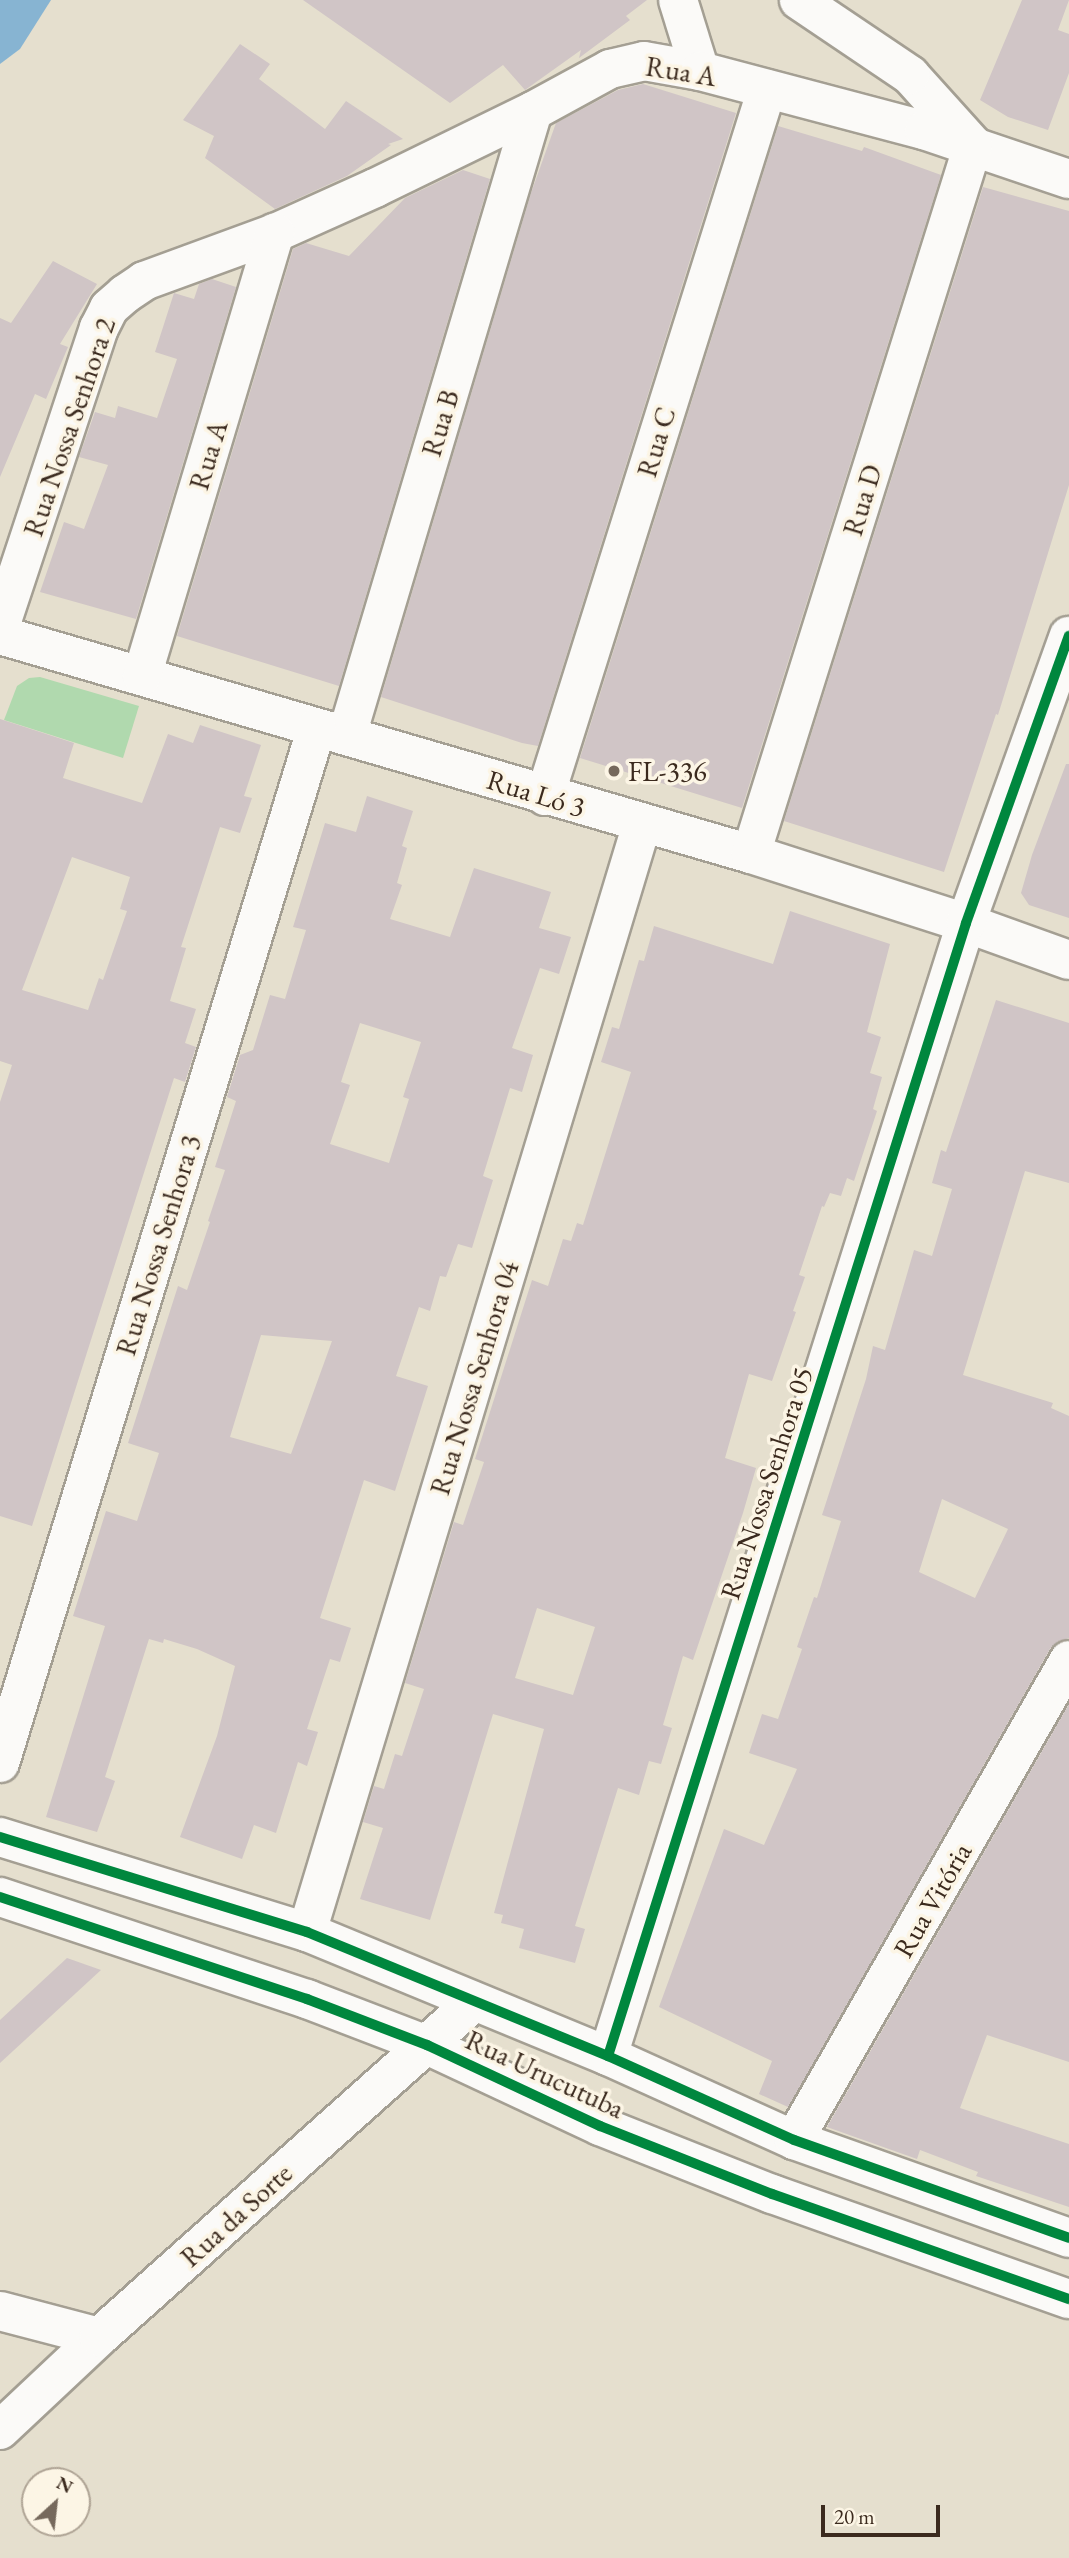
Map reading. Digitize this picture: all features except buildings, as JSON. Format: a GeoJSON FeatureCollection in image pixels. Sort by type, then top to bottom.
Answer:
{"type":"FeatureCollection","features":[{"type":"Feature","properties":{"kind":"street"},"geometry":{"type":"LineString","coordinates":[[678,0],[700,71]]}},
{"type":"Feature","properties":{"kind":"street"},"geometry":{"type":"LineString","coordinates":[[799,0],[910,75],[973,145]]}},
{"type":"Feature","properties":{"kind":"street","name":"Rua A"},"geometry":{"type":"LineString","coordinates":[[144,281],[275,233],[533,111],[610,69],[644,61],[700,71],[973,145],[1069,179]]}},
{"type":"Feature","properties":{"kind":"street","name":"Rua C"},"geometry":{"type":"LineString","coordinates":[[545,796],[767,89]]}},
{"type":"Feature","properties":{"kind":"street","name":"Rua B"},"geometry":{"type":"LineString","coordinates":[[332,731],[533,111]]}},
{"type":"Feature","properties":{"kind":"street","name":"Rua D"},"geometry":{"type":"LineString","coordinates":[[751,854],[973,145]]}},
{"type":"Feature","properties":{"kind":"street","name":"Rua A"},"geometry":{"type":"LineString","coordinates":[[142,676],[275,233]]}},
{"type":"Feature","properties":{"kind":"street","name":"Rua Nossa Senhora 2"},"geometry":{"type":"LineString","coordinates":[[0,627],[99,328],[109,308],[144,281]]}},
{"type":"Feature","properties":{"kind":"street","name":"Rua Ló 3"},"geometry":{"type":"LineString","coordinates":[[0,635],[751,854],[966,923],[1069,960]]}},
{"type":"Feature","properties":{"kind":"street","name":"Rua Nossa Senhora 05"},"geometry":{"type":"LineString","coordinates":[[608,2056],[966,923],[1069,636]]}},
{"type":"Feature","properties":{"kind":"street","name":"Rua Nossa Senhora 3"},"geometry":{"type":"LineString","coordinates":[[0,1763],[332,731]]}},
{"type":"Feature","properties":{"kind":"street","name":"Rua Nossa Senhora 04"},"geometry":{"type":"LineString","coordinates":[[307,1932],[642,824]]}},
{"type":"Feature","properties":{"kind":"street","name":"Rua Vitória"},"geometry":{"type":"LineString","coordinates":[[794,2140],[1069,1660]]}},
{"type":"Feature","properties":{"kind":"street","name":"Rua Urucutuba"},"geometry":{"type":"LineString","coordinates":[[0,1837],[307,1932],[608,2056],[794,2140],[1069,2238]]}},
{"type":"Feature","properties":{"kind":"street","name":"Rua Urucutuba"},"geometry":{"type":"LineString","coordinates":[[0,1897],[307,1999],[428,2045],[600,2126],[772,2194],[1069,2300]]}},
{"type":"Feature","properties":{"kind":"street","name":"Rua da Sorte"},"geometry":{"type":"LineString","coordinates":[[0,2430],[99,2337],[474,2002]]}},
{"type":"Feature","properties":{"kind":"street"},"geometry":{"type":"LineString","coordinates":[[0,2311],[99,2337]]}},
{"type":"Feature","properties":{"kind":"green space"},"geometry":{"type":"Polygon","coordinates":[[[40,677],[139,706],[123,758],[4,720],[17,686],[29,678],[40,677]]]}},
{"type":"Feature","properties":{"kind":"water"},"geometry":{"type":"Polygon","coordinates":[[[0,0],[51,0],[20,49],[0,64],[0,0]]]}},
{"type":"Feature","properties":{"kind":"cycle path"},"geometry":{"type":"LineString","coordinates":[[608,2056],[966,923],[1069,636]]}},
{"type":"Feature","properties":{"kind":"cycle path"},"geometry":{"type":"LineString","coordinates":[[0,1837],[307,1932],[608,2056],[794,2140],[1069,2238]]}},
{"type":"Feature","properties":{"kind":"cycle path"},"geometry":{"type":"LineString","coordinates":[[0,1897],[307,1999],[427,2045],[600,2126],[772,2194],[1069,2299]]}},
{"type":"Feature","properties":{"kind":"place","name":"FL-336"},"geometry":{"type":"Point","coordinates":[614,771]}}]}
